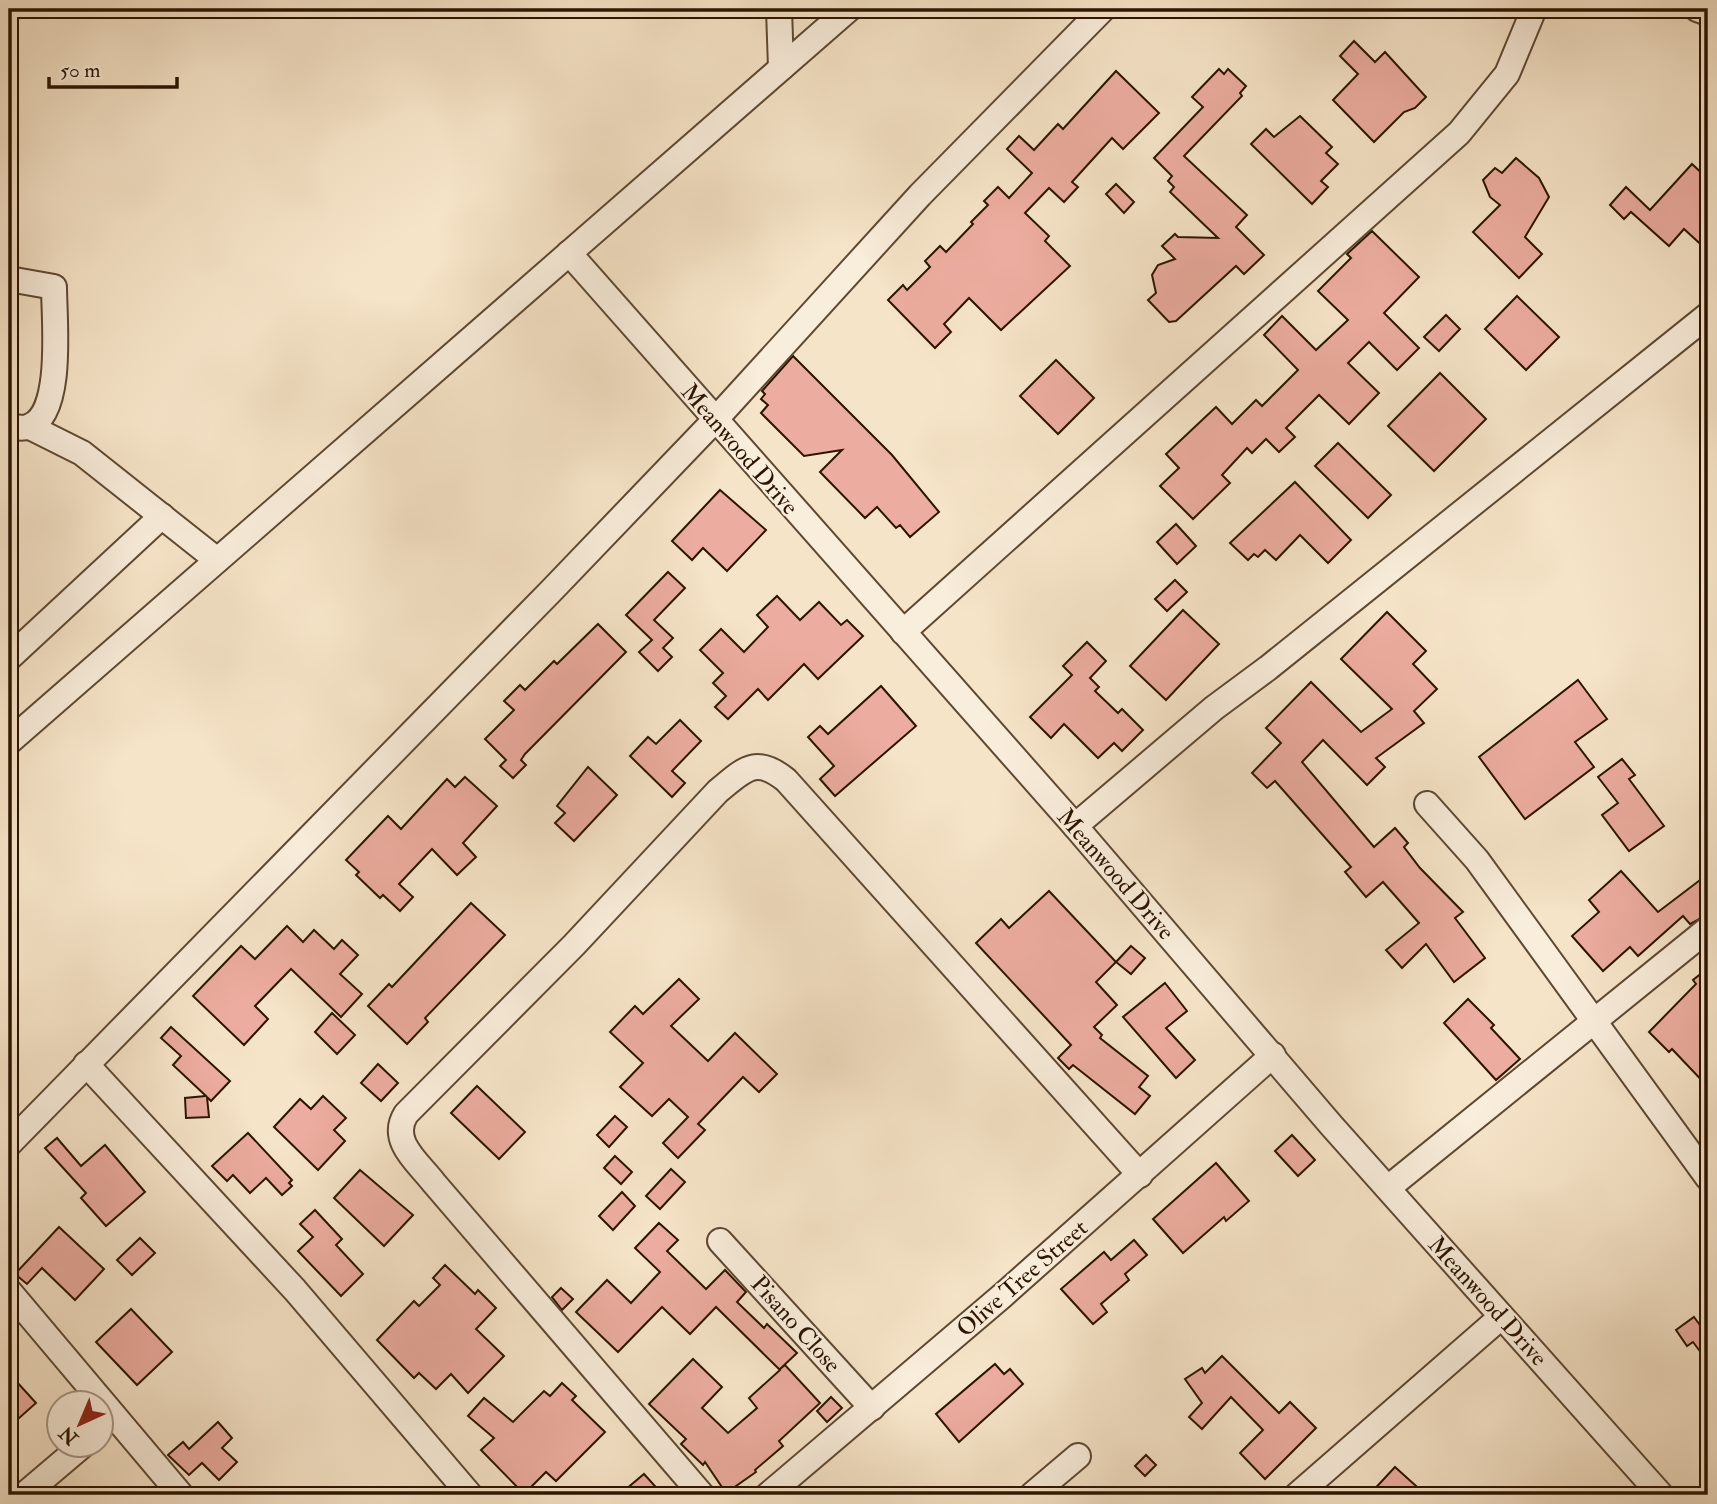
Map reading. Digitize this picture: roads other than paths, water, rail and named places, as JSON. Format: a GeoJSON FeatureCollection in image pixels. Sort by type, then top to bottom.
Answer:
{"type":"FeatureCollection","features":[{"type":"Feature","properties":{"kind":"street"},"geometry":{"type":"LineString","coordinates":[[779,9],[781,68]]}},
{"type":"Feature","properties":{"kind":"street"},"geometry":{"type":"LineString","coordinates":[[9,742],[849,9]]}},
{"type":"Feature","properties":{"kind":"street"},"geometry":{"type":"LineString","coordinates":[[9,1144],[715,420],[920,195],[1102,9]]}},
{"type":"Feature","properties":{"kind":"street"},"geometry":{"type":"LineString","coordinates":[[903,632],[1459,133],[1507,74],[1535,9]]}},
{"type":"Feature","properties":{"kind":"street"},"geometry":{"type":"LineString","coordinates":[[1697,9],[1708,13]]}},
{"type":"Feature","properties":{"kind":"street","name":"Meanwood Drive"},"geometry":{"type":"LineString","coordinates":[[569,253],[1075,826],[1388,1188],[1661,1495]]}},
{"type":"Feature","properties":{"kind":"street"},"geometry":{"type":"LineString","coordinates":[[9,279],[42,282],[54,287],[54,389],[44,416],[19,427]]}},
{"type":"Feature","properties":{"kind":"street"},"geometry":{"type":"LineString","coordinates":[[1075,826],[1214,708],[1268,668],[1708,315]]}},
{"type":"Feature","properties":{"kind":"street"},"geometry":{"type":"LineString","coordinates":[[48,404],[82,453]]}},
{"type":"Feature","properties":{"kind":"street"},"geometry":{"type":"LineString","coordinates":[[19,427],[82,453],[217,559]]}},
{"type":"Feature","properties":{"kind":"street"},"geometry":{"type":"LineString","coordinates":[[9,658],[162,516]]}},
{"type":"Feature","properties":{"kind":"street"},"geometry":{"type":"LineString","coordinates":[[702,1495],[434,1182],[404,1146],[399,1134],[400,1124],[406,1114],[574,946],[718,791],[741,772],[757,765],[772,769],[786,780],[1140,1175]]}},
{"type":"Feature","properties":{"kind":"street"},"geometry":{"type":"LineString","coordinates":[[1427,804],[1477,860],[1708,1178]]}},
{"type":"Feature","properties":{"kind":"street"},"geometry":{"type":"LineString","coordinates":[[1388,1188],[1708,929]]}},
{"type":"Feature","properties":{"kind":"street","name":"Olive Tree Street"},"geometry":{"type":"LineString","coordinates":[[768,1495],[1140,1175],[1273,1055]]}},
{"type":"Feature","properties":{"kind":"street"},"geometry":{"type":"LineString","coordinates":[[86,1064],[295,1290],[470,1495]]}},
{"type":"Feature","properties":{"kind":"street","name":"Pisano Close"},"geometry":{"type":"LineString","coordinates":[[720,1241],[872,1408]]}},
{"type":"Feature","properties":{"kind":"street"},"geometry":{"type":"LineString","coordinates":[[9,1291],[82,1388]]}},
{"type":"Feature","properties":{"kind":"street"},"geometry":{"type":"LineString","coordinates":[[1297,1495],[1502,1317]]}},
{"type":"Feature","properties":{"kind":"street"},"geometry":{"type":"LineString","coordinates":[[116,1430],[181,1495]]}},
{"type":"Feature","properties":{"kind":"street"},"geometry":{"type":"LineString","coordinates":[[1032,1495],[1078,1456]]}},
{"type":"Feature","properties":{"kind":"street"},"geometry":{"type":"LineString","coordinates":[[24,1495],[68,1458]]}}]}
